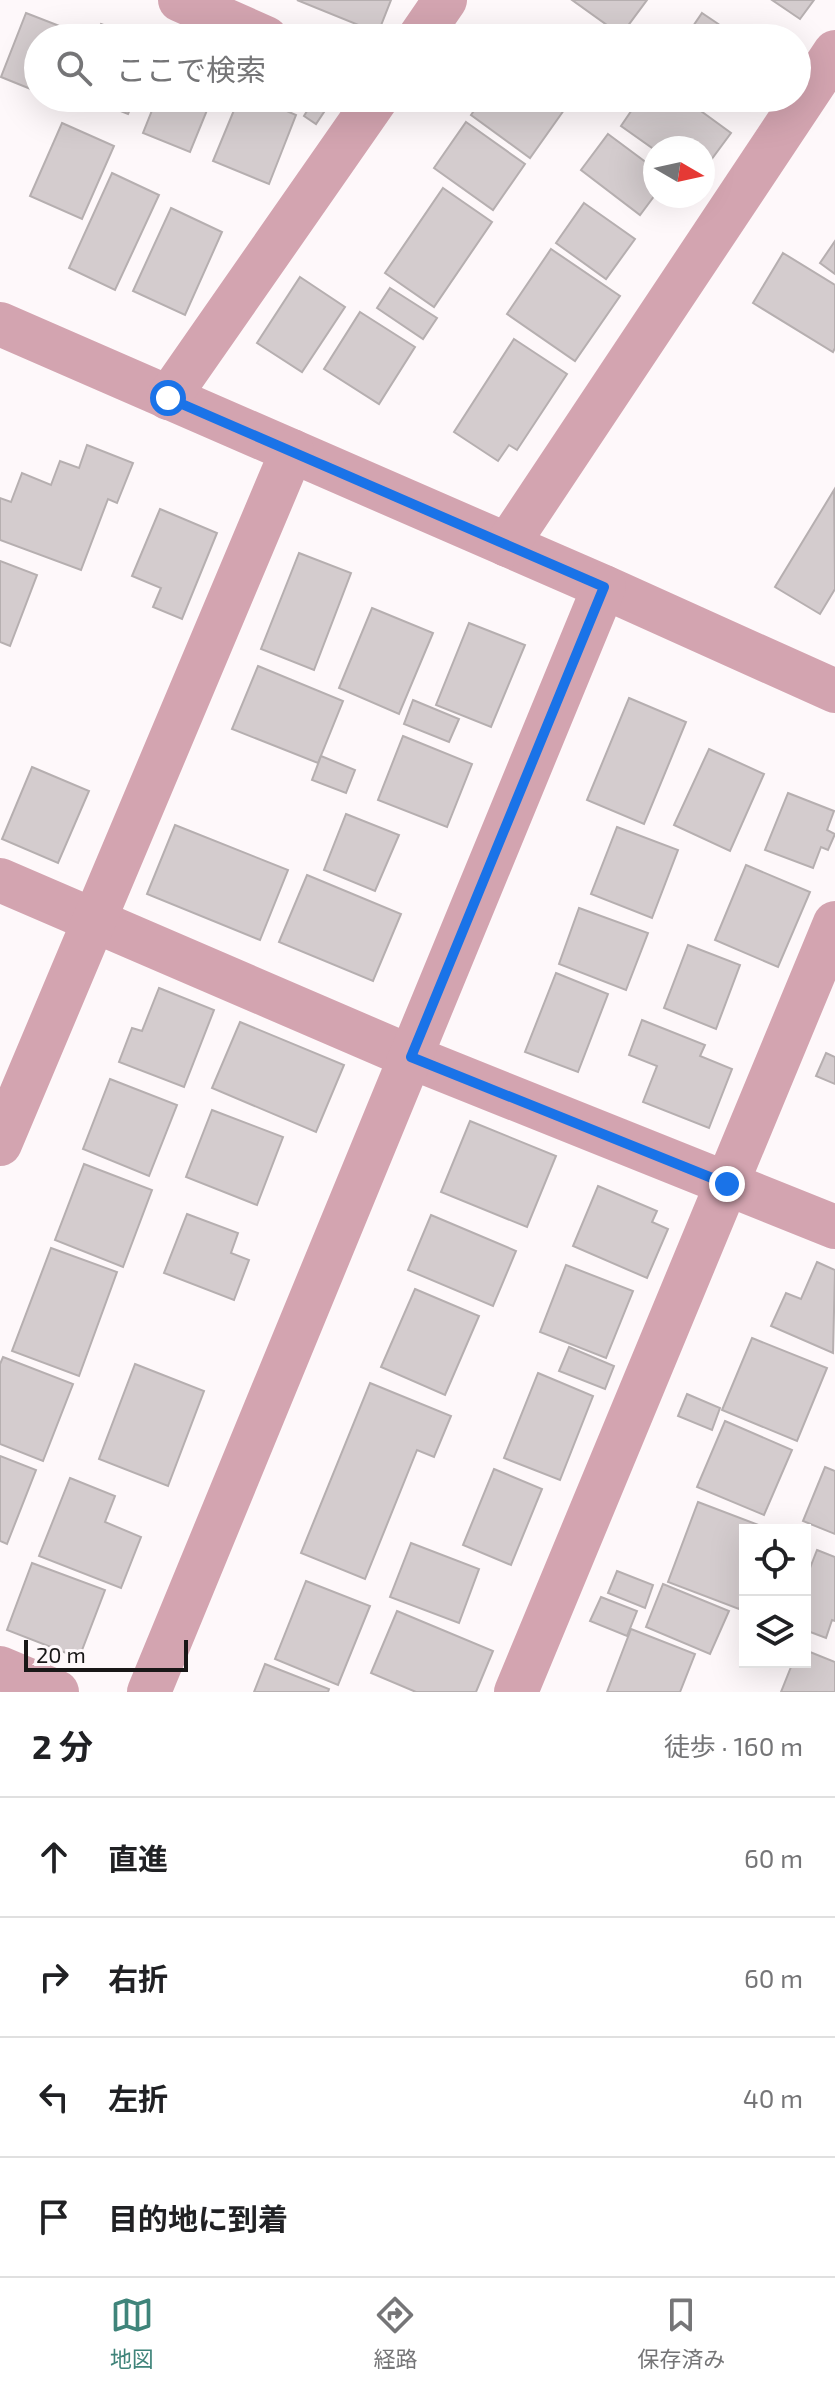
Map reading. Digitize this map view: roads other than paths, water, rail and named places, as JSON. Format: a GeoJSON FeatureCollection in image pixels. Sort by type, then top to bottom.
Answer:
{"type":"FeatureCollection","features":[{"type":"Feature","properties":{"kind":"street"},"geometry":{"type":"LineString","coordinates":[[180,0],[234,24]]}},
{"type":"Feature","properties":{"kind":"street"},"geometry":{"type":"LineString","coordinates":[[429,24],[445,0]]}},
{"type":"Feature","properties":{"kind":"street"},"geometry":{"type":"LineString","coordinates":[[811,88],[835,52]]}},
{"type":"Feature","properties":{"kind":"street"},"geometry":{"type":"LineString","coordinates":[[168,398],[367,112]]}},
{"type":"Feature","properties":{"kind":"street"},"geometry":{"type":"LineString","coordinates":[[507,545],[795,112]]}},
{"type":"Feature","properties":{"kind":"street"},"geometry":{"type":"LineString","coordinates":[[0,324],[835,691]]}},
{"type":"Feature","properties":{"kind":"street"},"geometry":{"type":"LineString","coordinates":[[0,1144],[292,451]]}},
{"type":"Feature","properties":{"kind":"street"},"geometry":{"type":"LineString","coordinates":[[149,1692],[604,587]]}},
{"type":"Feature","properties":{"kind":"street"},"geometry":{"type":"LineString","coordinates":[[0,880],[411,1057],[835,1227]]}},
{"type":"Feature","properties":{"kind":"street"},"geometry":{"type":"LineString","coordinates":[[516,1692],[835,923]]}},
{"type":"Feature","properties":{"kind":"street"},"geometry":{"type":"LineString","coordinates":[[0,1668],[57,1692]]}}]}
